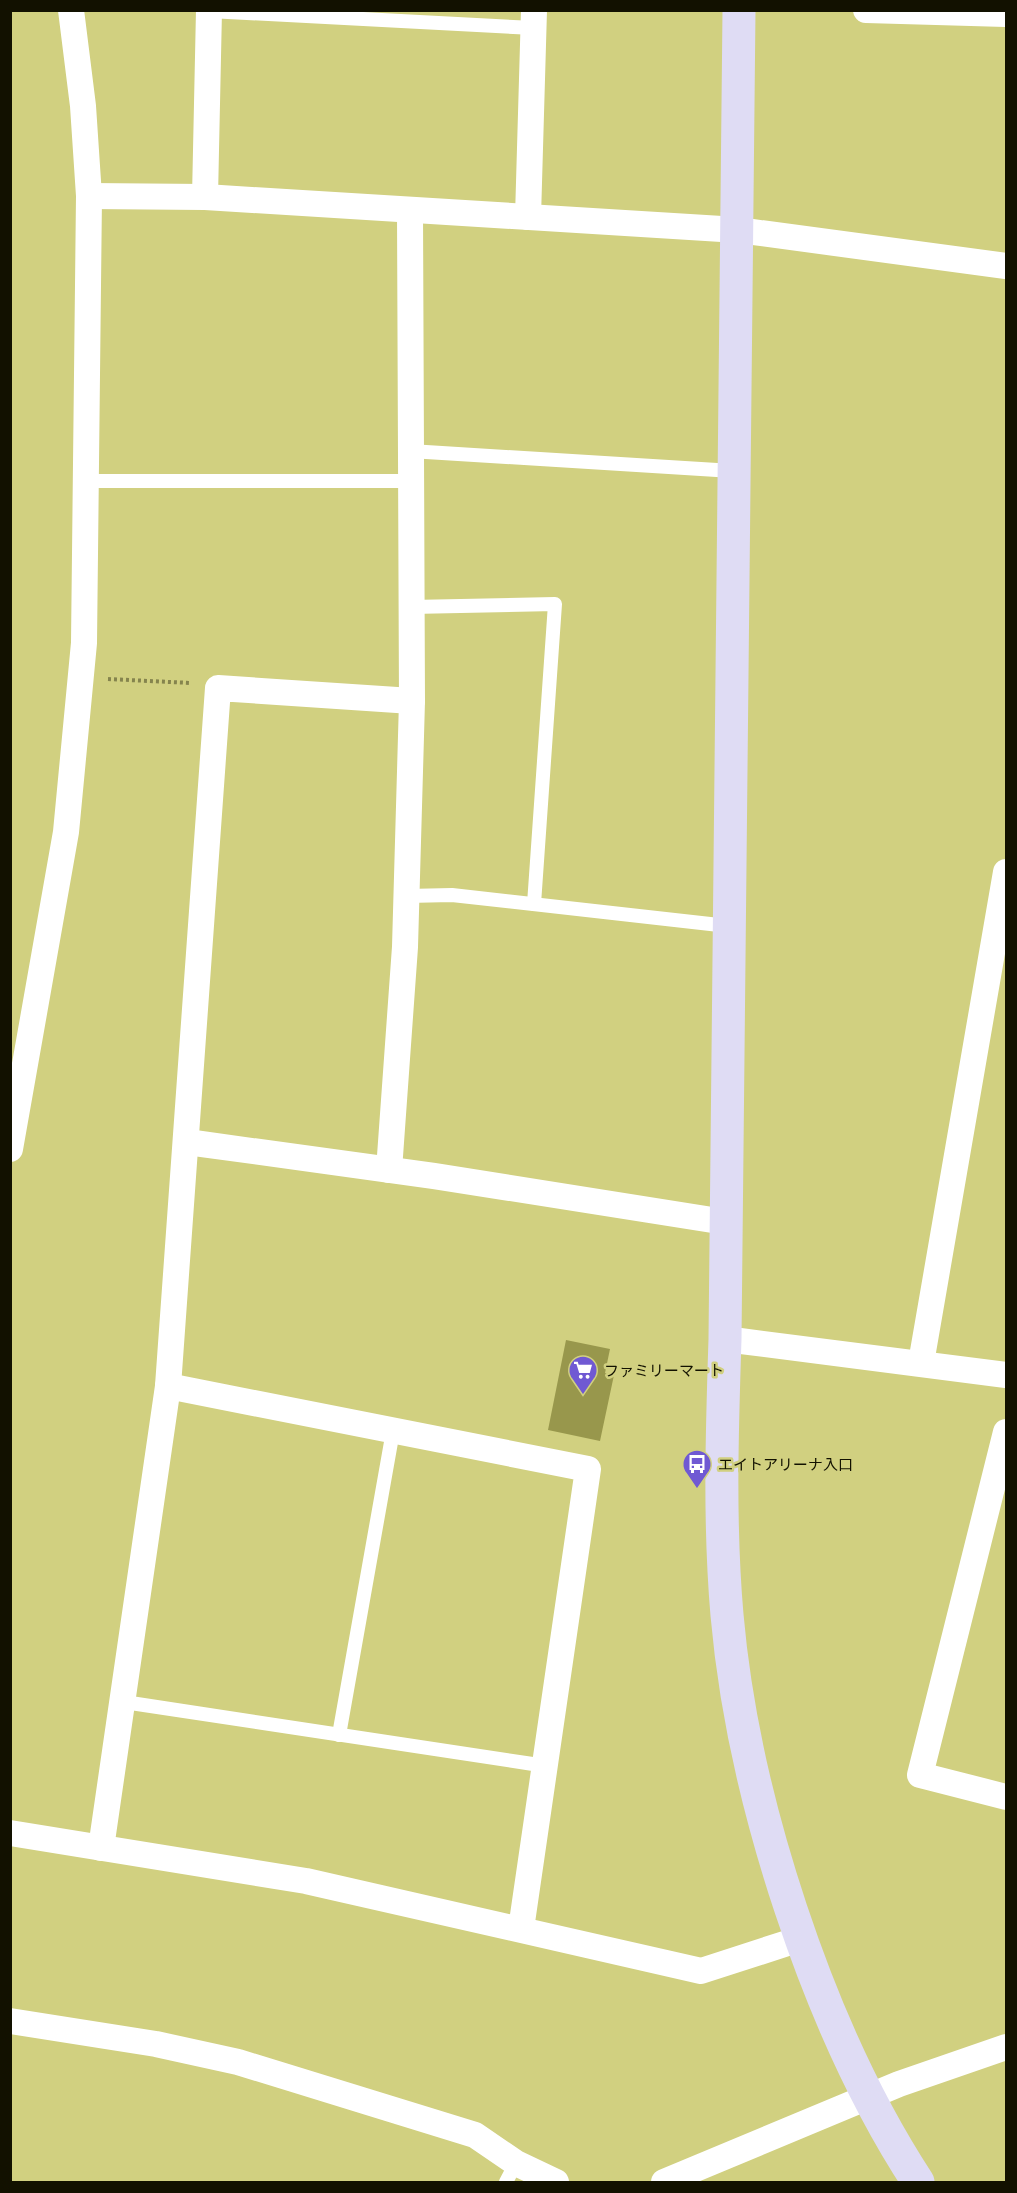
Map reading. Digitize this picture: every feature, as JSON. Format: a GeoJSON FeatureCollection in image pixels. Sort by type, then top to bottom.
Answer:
{"type":"FeatureCollection","features":[{"type":"Feature","properties":{"kind":"street"},"geometry":{"type":"LineString","coordinates":[[10,1149],[66,832],[81,677],[87,551],[85,411],[89,196],[83,106],[72,10]]}},
{"type":"Feature","properties":{"kind":"street"},"geometry":{"type":"LineString","coordinates":[[739,10],[725,1339],[721,1450],[722,1535],[728,1618],[756,1787],[803,1938],[827,2002],[871,2097],[918,2182]]}},
{"type":"Feature","properties":{"kind":"street"},"geometry":{"type":"LineString","coordinates":[[866,10],[1006,14]]}},
{"type":"Feature","properties":{"kind":"street"},"geometry":{"type":"LineString","coordinates":[[205,197],[208,11]]}},
{"type":"Feature","properties":{"kind":"street"},"geometry":{"type":"LineString","coordinates":[[528,217],[534,19]]}},
{"type":"Feature","properties":{"kind":"street"},"geometry":{"type":"LineString","coordinates":[[89,196],[205,197],[410,212],[738,230],[1006,266]]}},
{"type":"Feature","properties":{"kind":"street"},"geometry":{"type":"LineString","coordinates":[[389,1170],[407,896],[412,700],[410,212]]}},
{"type":"Feature","properties":{"kind":"street"},"geometry":{"type":"LineString","coordinates":[[100,1848],[124,1702],[168,1386],[218,688],[412,700]]}},
{"type":"Feature","properties":{"kind":"street"},"geometry":{"type":"LineString","coordinates":[[921,1363],[1006,872]]}},
{"type":"Feature","properties":{"kind":"street"},"geometry":{"type":"LineString","coordinates":[[187,1142],[389,1170],[725,1222]]}},
{"type":"Feature","properties":{"kind":"street"},"geometry":{"type":"LineString","coordinates":[[725,1339],[1006,1375]]}},
{"type":"Feature","properties":{"kind":"street"},"geometry":{"type":"LineString","coordinates":[[168,1386],[588,1469],[521,1929]]}},
{"type":"Feature","properties":{"kind":"street"},"geometry":{"type":"LineString","coordinates":[[1006,1432],[920,1775],[1006,1797]]}},
{"type":"Feature","properties":{"kind":"street"},"geometry":{"type":"LineString","coordinates":[[10,1833],[306,1881],[701,1971],[803,1938]]}},
{"type":"Feature","properties":{"kind":"street"},"geometry":{"type":"LineString","coordinates":[[10,2021],[156,2044],[238,2062],[475,2135],[511,2173],[556,2182]]}},
{"type":"Feature","properties":{"kind":"street"},"geometry":{"type":"LineString","coordinates":[[664,2182],[899,2084],[1006,2047]]}},
{"type":"Feature","properties":{"kind":"lane"},"geometry":{"type":"LineString","coordinates":[[208,11],[534,19]]}},
{"type":"Feature","properties":{"kind":"lane"},"geometry":{"type":"LineString","coordinates":[[410,451],[733,471]]}},
{"type":"Feature","properties":{"kind":"lane"},"geometry":{"type":"LineString","coordinates":[[87,481],[410,480]]}},
{"type":"Feature","properties":{"kind":"lane"},"geometry":{"type":"LineString","coordinates":[[411,607],[555,604],[534,904]]}},
{"type":"Feature","properties":{"kind":"lane"},"geometry":{"type":"LineString","coordinates":[[407,896],[452,896],[728,926]]}},
{"type":"Feature","properties":{"kind":"lane"},"geometry":{"type":"LineString","coordinates":[[339,1736],[393,1431]]}},
{"type":"Feature","properties":{"kind":"lane"},"geometry":{"type":"LineString","coordinates":[[124,1702],[546,1766]]}},
{"type":"Feature","properties":{"kind":"path"},"geometry":{"type":"LineString","coordinates":[[81,677],[204,684],[218,688]]}},
{"type":"Feature","properties":{"kind":"building"},"geometry":{"type":"Polygon","coordinates":[[[566,1340],[610,1349],[605,1373],[614,1375],[600,1441],[548,1430],[566,1340]]]}},
{"type":"Feature","properties":{"kind":"place","name":"ファミリーマート"},"geometry":{"type":"Point","coordinates":[583,1396]}},
{"type":"Feature","properties":{"kind":"place","name":"エイトアリーナ入口"},"geometry":{"type":"Point","coordinates":[697,1490]}}]}
